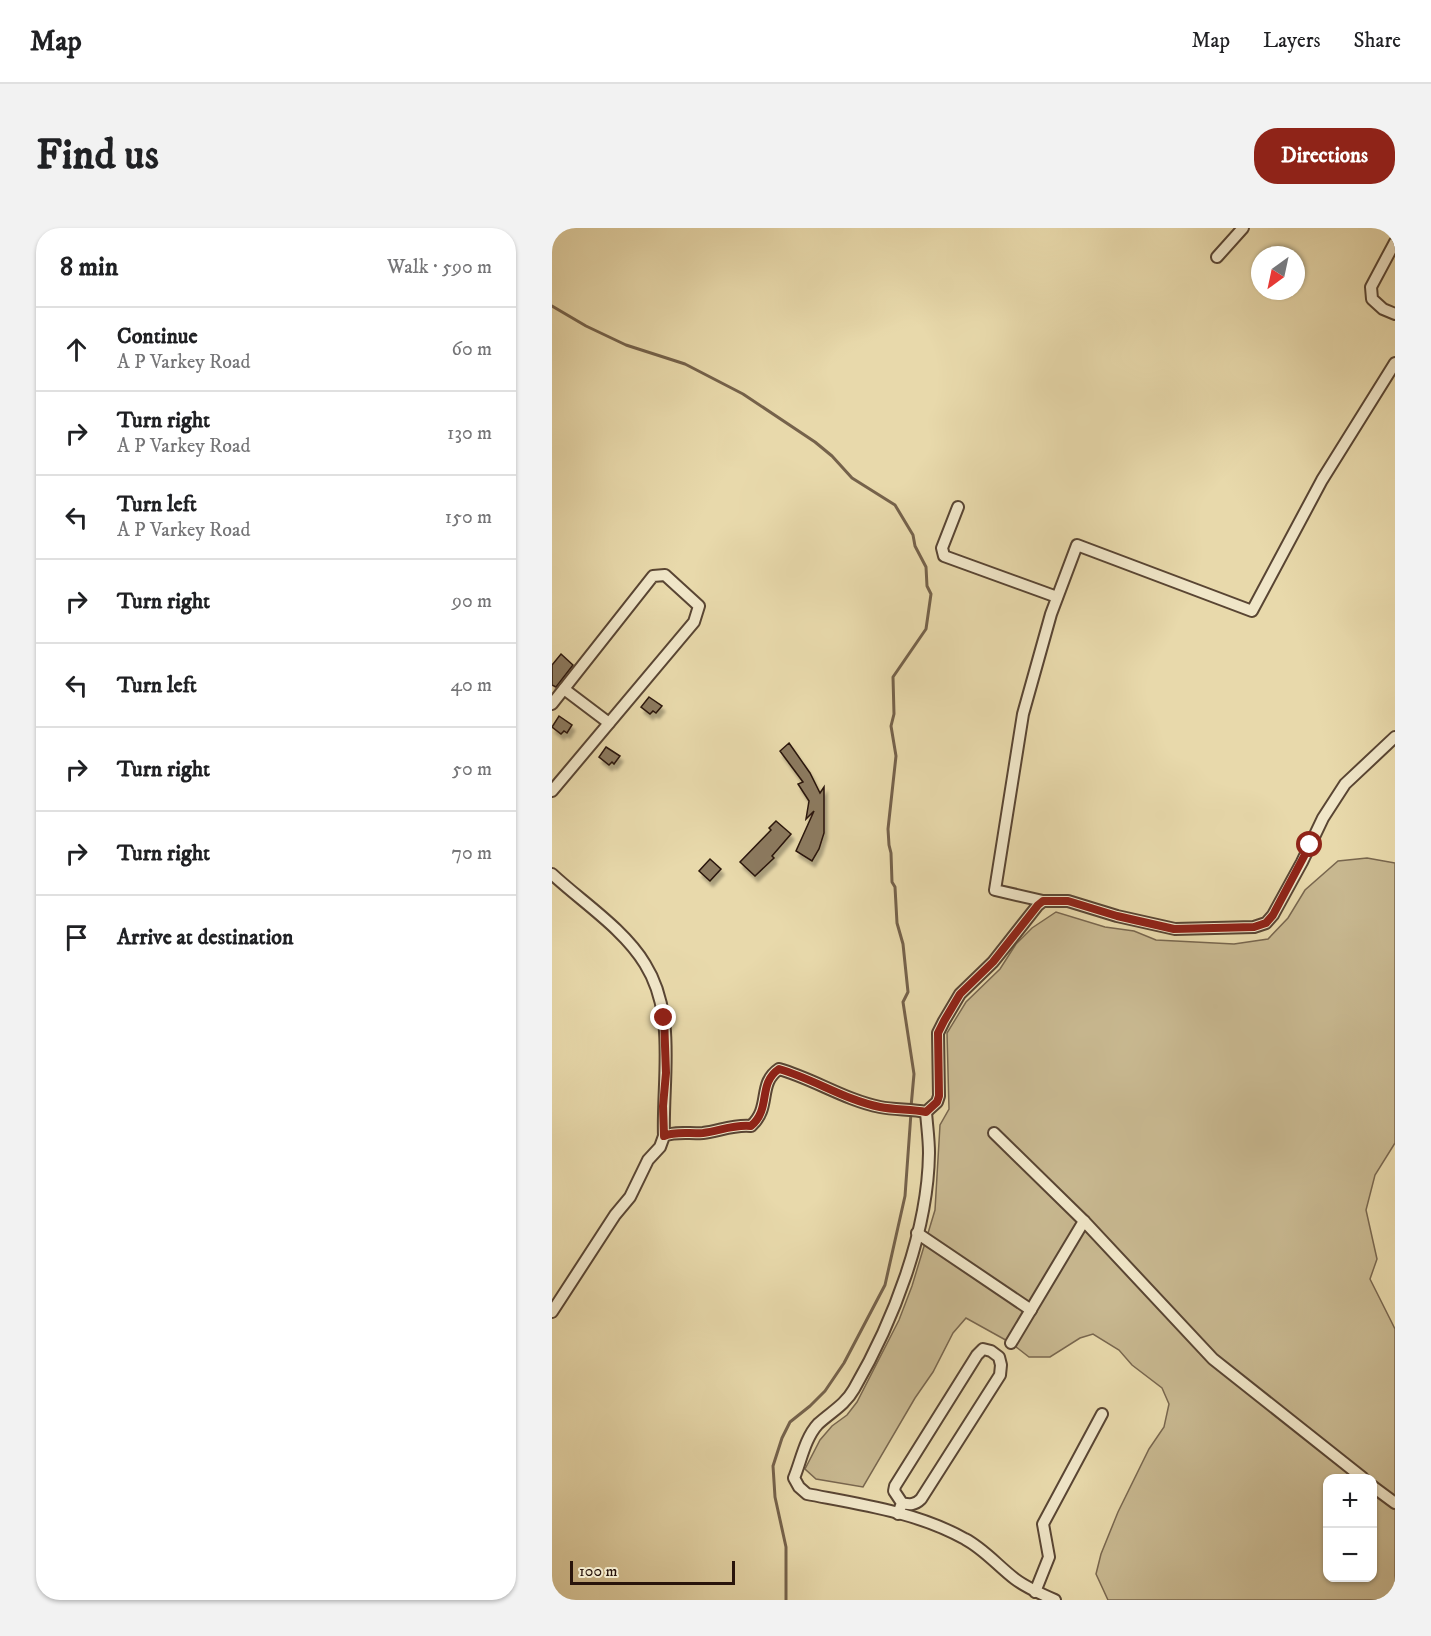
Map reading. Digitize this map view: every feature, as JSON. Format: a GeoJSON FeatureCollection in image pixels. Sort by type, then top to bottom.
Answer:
{"type":"FeatureCollection","features":[{"type":"Feature","properties":{"kind":"street"},"geometry":{"type":"LineString","coordinates":[[1217,257],[1243,228]]}},
{"type":"Feature","properties":{"kind":"street"},"geometry":{"type":"LineString","coordinates":[[1395,242],[1371,286],[1372,299],[1383,309],[1395,314]]}},
{"type":"Feature","properties":{"kind":"street"},"geometry":{"type":"LineString","coordinates":[[1395,363],[1322,480],[1252,611],[1077,545],[1057,597],[1023,714],[995,890],[1043,901],[1068,901],[1117,916],[1174,929],[1254,927],[1266,923],[1282,899],[1323,818],[1345,784],[1395,737]]}},
{"type":"Feature","properties":{"kind":"street"},"geometry":{"type":"LineString","coordinates":[[958,507],[942,548],[944,556],[1057,597]]}},
{"type":"Feature","properties":{"kind":"street"},"geometry":{"type":"LineString","coordinates":[[552,704],[653,576],[665,575],[699,606],[694,622],[552,791]]}},
{"type":"Feature","properties":{"kind":"street"},"geometry":{"type":"LineString","coordinates":[[564,689],[609,723]]}},
{"type":"Feature","properties":{"kind":"street"},"geometry":{"type":"LineString","coordinates":[[552,874],[617,930],[645,963],[656,988],[664,1018],[666,1073],[663,1106],[664,1136],[660,1147],[654,1152],[630,1197],[615,1215],[552,1312]]}},
{"type":"Feature","properties":{"kind":"street"},"geometry":{"type":"LineString","coordinates":[[664,1136],[705,1133],[730,1129],[738,1125],[751,1126],[762,1110],[768,1080],[779,1069],[880,1107],[925,1110],[937,1102],[940,1088],[937,1067],[938,1033],[944,1021],[960,994],[993,962],[1032,910],[1043,901]]}},
{"type":"Feature","properties":{"kind":"street"},"geometry":{"type":"LineString","coordinates":[[925,1110],[929,1153],[926,1187],[904,1285],[853,1390],[841,1407],[818,1425],[809,1438],[794,1478],[807,1494],[879,1508],[900,1509],[966,1539],[1015,1579],[1035,1592],[1055,1600]]}},
{"type":"Feature","properties":{"kind":"street"},"geometry":{"type":"LineString","coordinates":[[994,1133],[1084,1221],[1212,1359],[1358,1474]]}},
{"type":"Feature","properties":{"kind":"street"},"geometry":{"type":"LineString","coordinates":[[1011,1343],[1084,1221]]}},
{"type":"Feature","properties":{"kind":"street"},"geometry":{"type":"LineString","coordinates":[[917,1233],[1031,1310]]}},
{"type":"Feature","properties":{"kind":"street"},"geometry":{"type":"LineString","coordinates":[[984,1350],[991,1351],[999,1357],[1000,1375],[921,1499],[917,1503],[900,1509],[894,1491],[895,1486],[977,1354],[984,1350]]}},
{"type":"Feature","properties":{"kind":"street"},"geometry":{"type":"LineString","coordinates":[[1035,1592],[1048,1557],[1043,1524],[1102,1414]]}},
{"type":"Feature","properties":{"kind":"street"},"geometry":{"type":"LineString","coordinates":[[1377,1490],[1395,1503]]}},
{"type":"Feature","properties":{"kind":"shaded area"},"geometry":{"type":"Polygon","coordinates":[[[1367,858],[1395,863],[1395,1143],[1375,1175],[1366,1210],[1377,1259],[1370,1279],[1395,1329],[1395,1600],[1108,1600],[1096,1574],[1101,1554],[1118,1512],[1149,1449],[1164,1427],[1169,1404],[1162,1388],[1132,1365],[1119,1350],[1093,1334],[1080,1338],[1050,1357],[1029,1357],[1011,1343],[966,1318],[953,1333],[933,1372],[915,1398],[863,1487],[816,1479],[805,1469],[820,1440],[832,1426],[847,1415],[857,1402],[899,1320],[912,1286],[935,1210],[940,1125],[949,1109],[947,1033],[966,1002],[1000,969],[1016,944],[1032,928],[1056,912],[1105,927],[1134,931],[1156,940],[1234,944],[1268,939],[1288,918],[1305,890],[1338,861],[1367,858]]]}},
{"type":"Feature","properties":{"kind":"building"},"geometry":{"type":"Polygon","coordinates":[[[561,654],[573,665],[556,687],[552,685],[552,665],[561,654]]]}},
{"type":"Feature","properties":{"kind":"building"},"geometry":{"type":"Polygon","coordinates":[[[649,697],[662,706],[656,713],[653,711],[650,714],[641,707],[649,697]]]}},
{"type":"Feature","properties":{"kind":"building"},"geometry":{"type":"Polygon","coordinates":[[[559,716],[572,725],[567,733],[564,731],[561,734],[552,727],[559,716]]]}},
{"type":"Feature","properties":{"kind":"building"},"geometry":{"type":"Polygon","coordinates":[[[789,743],[810,773],[820,793],[824,787],[824,833],[812,861],[796,851],[814,811],[806,819],[809,801],[798,784],[803,782],[780,751],[789,743]]]}},
{"type":"Feature","properties":{"kind":"building"},"geometry":{"type":"Polygon","coordinates":[[[606,747],[620,756],[614,764],[612,762],[609,765],[599,757],[606,747]]]}},
{"type":"Feature","properties":{"kind":"building"},"geometry":{"type":"Polygon","coordinates":[[[776,821],[791,834],[772,856],[774,858],[755,876],[740,862],[771,830],[769,828],[776,821]]]}},
{"type":"Feature","properties":{"kind":"building"},"geometry":{"type":"Polygon","coordinates":[[[710,859],[721,869],[710,881],[699,871],[710,859]]]}},
{"type":"Feature","properties":{"kind":"waterway"},"geometry":{"type":"LineString","coordinates":[[552,306],[586,326],[626,345],[685,364],[743,394],[815,442],[832,456],[852,478],[895,505],[913,535],[915,546],[926,567],[927,586],[931,594],[926,629],[893,677],[894,714],[891,726],[896,756],[888,829],[897,923],[903,944],[908,992],[903,1002],[914,1074],[911,1107]]}},
{"type":"Feature","properties":{"kind":"waterway"},"geometry":{"type":"LineString","coordinates":[[786,1600],[786,1547],[775,1497],[773,1466],[790,1422],[825,1391],[844,1363],[885,1285],[905,1196],[911,1113]]}},
{"type":"Feature","properties":{"kind":"route"},"geometry":{"type":"LineString","coordinates":[[664,1018],[666,1073],[663,1106],[664,1136],[705,1133],[730,1129],[738,1125],[751,1126],[762,1110],[768,1080],[779,1069],[822,1084],[859,1101],[880,1107],[926,1112],[933,1107],[939,1096],[938,1033],[944,1021],[960,994],[993,962],[1032,910],[1043,901],[1068,901],[1117,916],[1174,929],[1254,927],[1266,923],[1273,915],[1310,845]]}}]}
